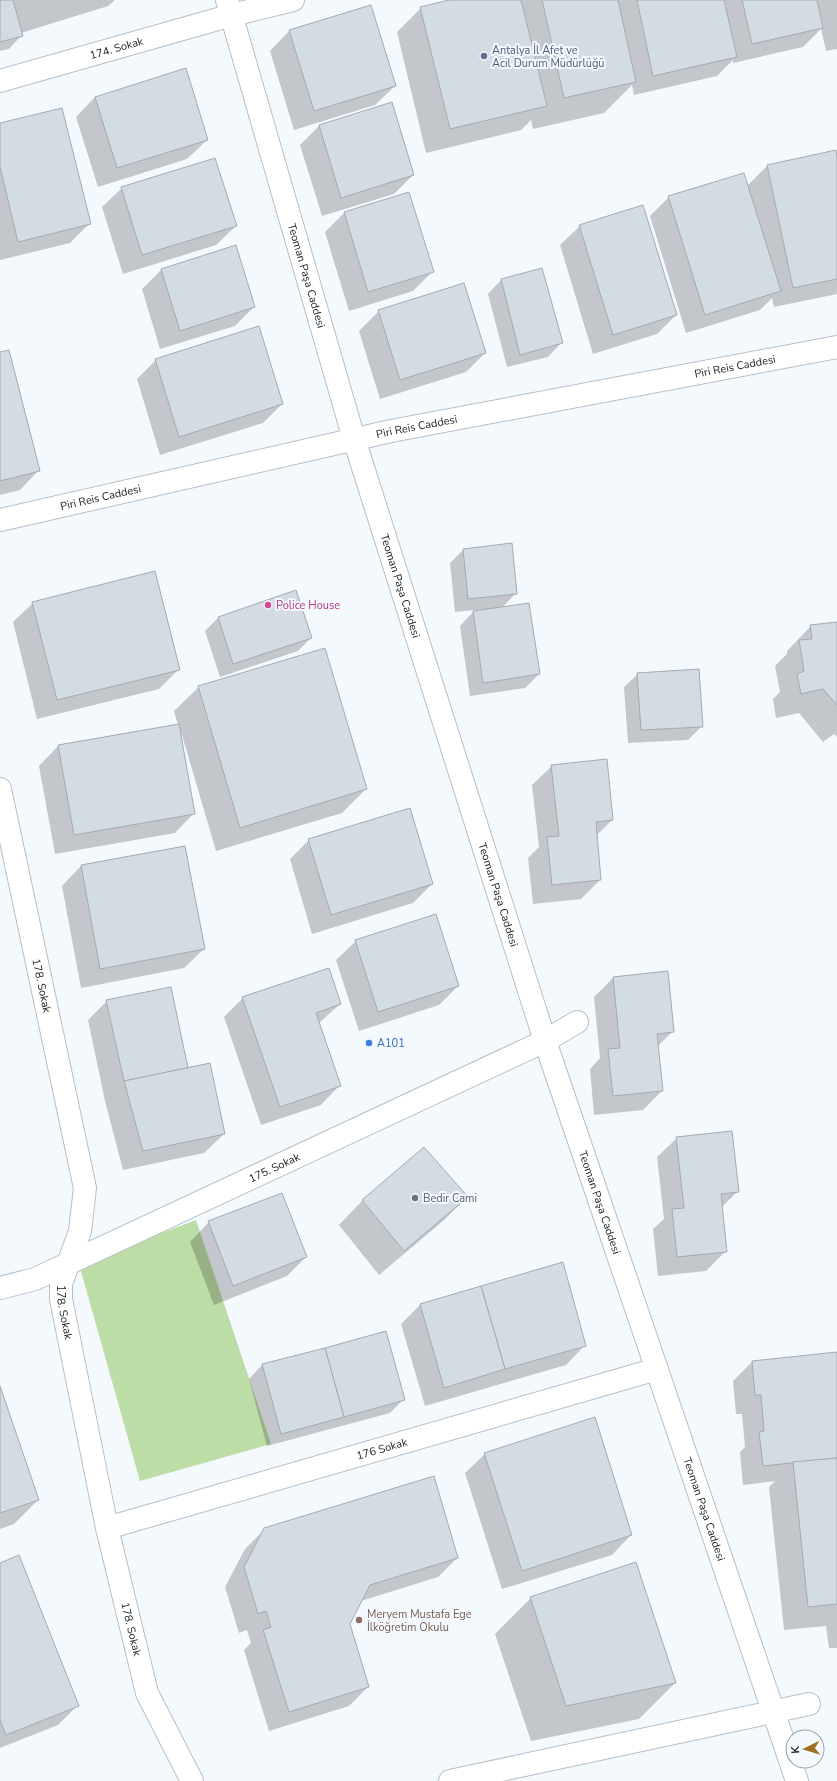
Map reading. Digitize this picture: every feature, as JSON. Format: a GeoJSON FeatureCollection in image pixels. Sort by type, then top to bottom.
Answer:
{"type":"FeatureCollection","features":[{"type":"Feature","properties":{"kind":"street","name":"174. Sokak"},"geometry":{"type":"LineString","coordinates":[[0,81],[230,7],[293,0]]}},
{"type":"Feature","properties":{"kind":"street","name":"Teoman Paşa Caddesi"},"geometry":{"type":"LineString","coordinates":[[230,7],[354,439],[545,1041],[797,1781]]}},
{"type":"Feature","properties":{"kind":"street","name":"Piri Reis Caddesi"},"geometry":{"type":"LineString","coordinates":[[0,520],[354,439],[837,348]]}},
{"type":"Feature","properties":{"kind":"street","name":"178. Sokak"},"geometry":{"type":"LineString","coordinates":[[0,789],[85,1188],[80,1231],[71,1261],[61,1284],[61,1299],[107,1528],[147,1693],[192,1781]]}},
{"type":"Feature","properties":{"kind":"street","name":"175. Sokak"},"geometry":{"type":"LineString","coordinates":[[0,1288],[34,1279],[545,1041],[577,1022]]}},
{"type":"Feature","properties":{"kind":"street","name":"176 Sokak"},"geometry":{"type":"LineString","coordinates":[[107,1528],[657,1369]]}},
{"type":"Feature","properties":{"kind":"street"},"geometry":{"type":"LineString","coordinates":[[450,1781],[808,1704]]}},
{"type":"Feature","properties":{"kind":"green space"},"geometry":{"type":"Polygon","coordinates":[[[196,1220],[271,1444],[140,1481],[79,1264],[196,1220]]]}},
{"type":"Feature","properties":{"kind":"building"},"geometry":{"type":"Polygon","coordinates":[[[0,0],[13,0],[23,36],[0,42],[0,0]]]}},
{"type":"Feature","properties":{"kind":"building","name":"Antalya İl Afet ve Acil Durum Müdürlüğü"},"geometry":{"type":"Polygon","coordinates":[[[449,0],[521,0],[547,106],[450,129],[420,7],[449,0]]]}},
{"type":"Feature","properties":{"kind":"building"},"geometry":{"type":"Polygon","coordinates":[[[542,0],[618,0],[636,82],[564,98],[542,0]]]}},
{"type":"Feature","properties":{"kind":"building"},"geometry":{"type":"Polygon","coordinates":[[[637,0],[724,0],[737,57],[653,76],[637,0]]]}},
{"type":"Feature","properties":{"kind":"building"},"geometry":{"type":"Polygon","coordinates":[[[742,0],[817,0],[823,28],[752,44],[742,0]]]}},
{"type":"Feature","properties":{"kind":"building"},"geometry":{"type":"Polygon","coordinates":[[[371,5],[396,86],[314,111],[289,30],[371,5]]]}},
{"type":"Feature","properties":{"kind":"building"},"geometry":{"type":"Polygon","coordinates":[[[186,68],[208,140],[117,168],[95,97],[186,68]]]}},
{"type":"Feature","properties":{"kind":"building"},"geometry":{"type":"Polygon","coordinates":[[[392,102],[414,175],[341,198],[319,125],[392,102]]]}},
{"type":"Feature","properties":{"kind":"building"},"geometry":{"type":"Polygon","coordinates":[[[62,108],[91,224],[18,242],[0,167],[0,123],[62,108]]]}},
{"type":"Feature","properties":{"kind":"building"},"geometry":{"type":"Polygon","coordinates":[[[836,150],[837,279],[793,288],[767,165],[836,150]]]}},
{"type":"Feature","properties":{"kind":"building"},"geometry":{"type":"Polygon","coordinates":[[[215,158],[237,226],[142,255],[121,187],[215,158]]]}},
{"type":"Feature","properties":{"kind":"building"},"geometry":{"type":"Polygon","coordinates":[[[744,173],[781,291],[705,315],[668,196],[744,173]]]}},
{"type":"Feature","properties":{"kind":"building"},"geometry":{"type":"Polygon","coordinates":[[[409,192],[434,272],[368,292],[344,212],[409,192]]]}},
{"type":"Feature","properties":{"kind":"building"},"geometry":{"type":"Polygon","coordinates":[[[643,205],[677,315],[613,335],[579,225],[643,205]]]}},
{"type":"Feature","properties":{"kind":"building"},"geometry":{"type":"Polygon","coordinates":[[[236,245],[255,307],[180,331],[161,269],[236,245]]]}},
{"type":"Feature","properties":{"kind":"building"},"geometry":{"type":"Polygon","coordinates":[[[542,268],[563,343],[520,355],[501,279],[542,268]]]}},
{"type":"Feature","properties":{"kind":"building"},"geometry":{"type":"Polygon","coordinates":[[[464,283],[486,353],[400,380],[378,310],[464,283]]]}},
{"type":"Feature","properties":{"kind":"building"},"geometry":{"type":"Polygon","coordinates":[[[259,326],[283,404],[179,437],[155,359],[259,326]]]}},
{"type":"Feature","properties":{"kind":"building"},"geometry":{"type":"Polygon","coordinates":[[[9,350],[40,471],[0,481],[0,352],[9,350]]]}},
{"type":"Feature","properties":{"kind":"building"},"geometry":{"type":"Polygon","coordinates":[[[512,543],[517,594],[468,599],[463,549],[512,543]]]}},
{"type":"Feature","properties":{"kind":"building"},"geometry":{"type":"Polygon","coordinates":[[[155,571],[180,670],[57,700],[32,602],[155,571]]]}},
{"type":"Feature","properties":{"kind":"building"},"geometry":{"type":"Polygon","coordinates":[[[296,590],[312,638],[233,664],[218,617],[296,590]]]}},
{"type":"Feature","properties":{"kind":"building"},"geometry":{"type":"Polygon","coordinates":[[[529,603],[540,674],[483,683],[473,611],[529,603]]]}},
{"type":"Feature","properties":{"kind":"building"},"geometry":{"type":"Polygon","coordinates":[[[837,622],[837,705],[823,689],[801,694],[797,674],[804,671],[799,640],[812,639],[810,625],[837,622]]]}},
{"type":"Feature","properties":{"kind":"building"},"geometry":{"type":"Polygon","coordinates":[[[325,648],[367,789],[240,828],[198,686],[325,648]]]}},
{"type":"Feature","properties":{"kind":"building"},"geometry":{"type":"Polygon","coordinates":[[[699,669],[703,727],[641,730],[637,673],[699,669]]]}},
{"type":"Feature","properties":{"kind":"building"},"geometry":{"type":"Polygon","coordinates":[[[179,724],[195,814],[74,835],[58,745],[179,724]]]}},
{"type":"Feature","properties":{"kind":"building"},"geometry":{"type":"Polygon","coordinates":[[[607,759],[613,820],[596,822],[601,880],[552,885],[547,837],[559,836],[551,765],[607,759]]]}},
{"type":"Feature","properties":{"kind":"building"},"geometry":{"type":"Polygon","coordinates":[[[410,808],[433,884],[331,915],[308,839],[410,808]]]}},
{"type":"Feature","properties":{"kind":"building"},"geometry":{"type":"Polygon","coordinates":[[[185,846],[205,949],[100,969],[81,865],[185,846]]]}},
{"type":"Feature","properties":{"kind":"building"},"geometry":{"type":"Polygon","coordinates":[[[436,914],[459,986],[378,1012],[355,940],[436,914]]]}},
{"type":"Feature","properties":{"kind":"building"},"geometry":{"type":"Polygon","coordinates":[[[329,968],[341,1004],[316,1013],[341,1086],[280,1107],[242,997],[329,968]]]}},
{"type":"Feature","properties":{"kind":"building"},"geometry":{"type":"Polygon","coordinates":[[[668,971],[674,1032],[657,1034],[663,1091],[613,1096],[608,1049],[620,1048],[613,977],[668,971]]]}},
{"type":"Feature","properties":{"kind":"building"},"geometry":{"type":"Polygon","coordinates":[[[171,987],[188,1068],[124,1081],[106,1000],[171,987]]]}},
{"type":"Feature","properties":{"kind":"building"},"geometry":{"type":"Polygon","coordinates":[[[210,1063],[225,1134],[143,1151],[124,1081],[210,1063]]]}},
{"type":"Feature","properties":{"kind":"building"},"geometry":{"type":"Polygon","coordinates":[[[732,1131],[739,1192],[721,1194],[727,1252],[677,1257],[672,1209],[684,1208],[676,1137],[732,1131]]]}},
{"type":"Feature","properties":{"kind":"building","name":"Bedir Cami"},"geometry":{"type":"Polygon","coordinates":[[[424,1147],[468,1197],[404,1251],[362,1200],[424,1147]]]}},
{"type":"Feature","properties":{"kind":"building"},"geometry":{"type":"Polygon","coordinates":[[[282,1193],[307,1257],[233,1286],[208,1221],[282,1193]]]}},
{"type":"Feature","properties":{"kind":"building"},"geometry":{"type":"Polygon","coordinates":[[[563,1262],[586,1346],[505,1369],[481,1286],[563,1262]]]}},
{"type":"Feature","properties":{"kind":"building"},"geometry":{"type":"Polygon","coordinates":[[[481,1286],[505,1369],[444,1388],[420,1304],[481,1286]]]}},
{"type":"Feature","properties":{"kind":"building"},"geometry":{"type":"Polygon","coordinates":[[[386,1331],[405,1400],[344,1417],[325,1348],[386,1331]]]}},
{"type":"Feature","properties":{"kind":"building"},"geometry":{"type":"Polygon","coordinates":[[[325,1348],[344,1417],[281,1434],[262,1364],[325,1348]]]}},
{"type":"Feature","properties":{"kind":"building"},"geometry":{"type":"Polygon","coordinates":[[[837,1352],[837,1458],[763,1466],[759,1432],[764,1431],[761,1395],[755,1395],[752,1361],[837,1352]]]}},
{"type":"Feature","properties":{"kind":"building"},"geometry":{"type":"Polygon","coordinates":[[[0,1386],[39,1500],[0,1513],[0,1386]]]}},
{"type":"Feature","properties":{"kind":"building"},"geometry":{"type":"Polygon","coordinates":[[[595,1417],[632,1535],[522,1571],[484,1453],[595,1417]]]}},
{"type":"Feature","properties":{"kind":"building"},"geometry":{"type":"Polygon","coordinates":[[[837,1458],[837,1604],[808,1607],[793,1462],[837,1458]]]}},
{"type":"Feature","properties":{"kind":"building"},"geometry":{"type":"Polygon","coordinates":[[[434,1476],[458,1558],[370,1585],[350,1624],[369,1687],[289,1712],[263,1630],[271,1627],[266,1611],[258,1614],[244,1567],[264,1528],[434,1476]]]}},
{"type":"Feature","properties":{"kind":"building"},"geometry":{"type":"Polygon","coordinates":[[[19,1555],[79,1706],[6,1735],[0,1720],[0,1563],[19,1555]]]}},
{"type":"Feature","properties":{"kind":"building"},"geometry":{"type":"Polygon","coordinates":[[[636,1562],[676,1683],[566,1706],[530,1597],[636,1562]]]}},
{"type":"Feature","properties":{"kind":"place","name":"Antalya İl Afet ve Acil Durum Müdürlüğü"},"geometry":{"type":"Point","coordinates":[484,56]}},
{"type":"Feature","properties":{"kind":"place","name":"Police House"},"geometry":{"type":"Point","coordinates":[268,605]}},
{"type":"Feature","properties":{"kind":"place","name":"A101"},"geometry":{"type":"Point","coordinates":[369,1043]}},
{"type":"Feature","properties":{"kind":"place","name":"Bedir Cami"},"geometry":{"type":"Point","coordinates":[415,1198]}},
{"type":"Feature","properties":{"kind":"place","name":"Meryem Mustafa Ege İlköğretim Okulu"},"geometry":{"type":"Point","coordinates":[359,1620]}}]}
